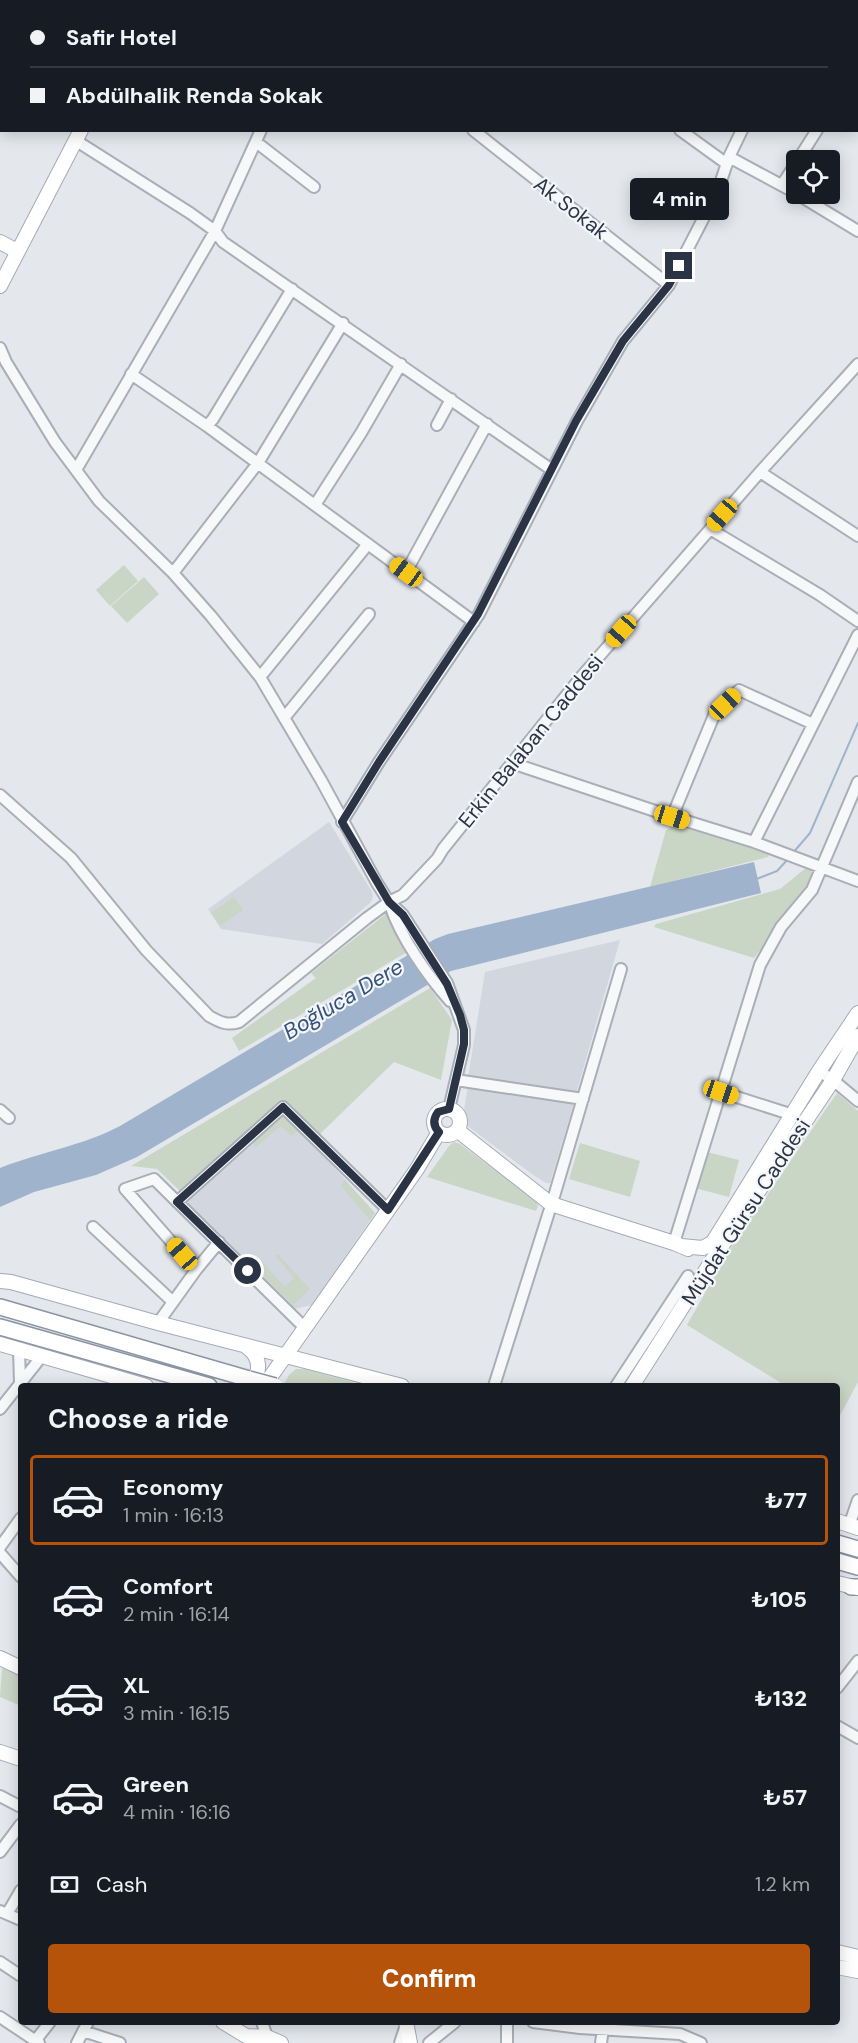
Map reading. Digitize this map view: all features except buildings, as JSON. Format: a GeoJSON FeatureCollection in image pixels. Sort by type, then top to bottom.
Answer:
{"type":"FeatureCollection","features":[{"type":"Feature","properties":{"kind":"highway"},"geometry":{"type":"LineString","coordinates":[[0,1307],[251,1382]]}},
{"type":"Feature","properties":{"kind":"highway"},"geometry":{"type":"LineString","coordinates":[[0,1327],[198,1383]]}},
{"type":"Feature","properties":{"kind":"highway"},"geometry":{"type":"LineString","coordinates":[[840,1544],[858,1549]]}},
{"type":"Feature","properties":{"kind":"highway"},"geometry":{"type":"LineString","coordinates":[[840,1562],[858,1567]]}},
{"type":"Feature","properties":{"kind":"main road"},"geometry":{"type":"LineString","coordinates":[[0,286],[78,135]]}},
{"type":"Feature","properties":{"kind":"main road"},"geometry":{"type":"LineString","coordinates":[[0,242],[17,251]]}},
{"type":"Feature","properties":{"kind":"main road","name":"Müjdat Gürsu Caddesi"},"geometry":{"type":"LineString","coordinates":[[677,1244],[703,1248],[713,1242],[819,1071],[858,1013]]}},
{"type":"Feature","properties":{"kind":"main road","name":"Müjdat Gürsu Caddesi"},"geometry":{"type":"LineString","coordinates":[[634,1383],[718,1251],[833,1080],[858,1036]]}},
{"type":"Feature","properties":{"kind":"main road"},"geometry":{"type":"LineString","coordinates":[[449,1109],[453,1111],[459,1117],[457,1130],[449,1134],[439,1132],[435,1126],[438,1112],[449,1109]]}},
{"type":"Feature","properties":{"kind":"main road"},"geometry":{"type":"LineString","coordinates":[[457,1130],[551,1204],[677,1244],[699,1255],[718,1251]]}},
{"type":"Feature","properties":{"kind":"main road"},"geometry":{"type":"LineString","coordinates":[[266,1383],[388,1210],[439,1132]]}},
{"type":"Feature","properties":{"kind":"main road"},"geometry":{"type":"LineString","coordinates":[[0,1281],[21,1284],[247,1347],[390,1383]]}},
{"type":"Feature","properties":{"kind":"main road"},"geometry":{"type":"LineString","coordinates":[[305,1328],[302,1345],[304,1355],[314,1364]]}},
{"type":"Feature","properties":{"kind":"main road"},"geometry":{"type":"LineString","coordinates":[[0,1344],[115,1382]]}},
{"type":"Feature","properties":{"kind":"main road"},"geometry":{"type":"LineString","coordinates":[[247,1347],[255,1353],[259,1360],[259,1372],[251,1382]]}},
{"type":"Feature","properties":{"kind":"main road"},"geometry":{"type":"LineString","coordinates":[[277,1383],[282,1372],[291,1365],[314,1364]]}},
{"type":"Feature","properties":{"kind":"main road"},"geometry":{"type":"LineString","coordinates":[[0,1658],[18,1667]]}},
{"type":"Feature","properties":{"kind":"main road"},"geometry":{"type":"LineString","coordinates":[[0,1752],[18,1758]]}},
{"type":"Feature","properties":{"kind":"main road"},"geometry":{"type":"LineString","coordinates":[[840,1953],[858,1957]]}},
{"type":"Feature","properties":{"kind":"main road"},"geometry":{"type":"LineString","coordinates":[[840,1968],[858,1971]]}},
{"type":"Feature","properties":{"kind":"main road"},"geometry":{"type":"LineString","coordinates":[[228,2025],[246,2036],[281,2043]]}},
{"type":"Feature","properties":{"kind":"main road"},"geometry":{"type":"LineString","coordinates":[[406,2025],[410,2043]]}},
{"type":"Feature","properties":{"kind":"street"},"geometry":{"type":"LineString","coordinates":[[76,470],[215,231],[260,132]]}},
{"type":"Feature","properties":{"kind":"street","name":"Ak Sokak"},"geometry":{"type":"LineString","coordinates":[[476,132],[669,285]]}},
{"type":"Feature","properties":{"kind":"street"},"geometry":{"type":"LineString","coordinates":[[684,132],[728,160],[786,187]]}},
{"type":"Feature","properties":{"kind":"street"},"geometry":{"type":"LineString","coordinates":[[342,822],[379,762],[474,622],[576,421],[623,341],[669,285],[718,190],[741,132]]}},
{"type":"Feature","properties":{"kind":"street"},"geometry":{"type":"LineString","coordinates":[[804,150],[816,132]]}},
{"type":"Feature","properties":{"kind":"street"},"geometry":{"type":"LineString","coordinates":[[78,135],[215,231],[223,242],[552,470]]}},
{"type":"Feature","properties":{"kind":"street"},"geometry":{"type":"LineString","coordinates":[[256,142],[314,187]]}},
{"type":"Feature","properties":{"kind":"street"},"geometry":{"type":"LineString","coordinates":[[783,185],[786,180]]}},
{"type":"Feature","properties":{"kind":"street"},"geometry":{"type":"LineString","coordinates":[[815,204],[858,231]]}},
{"type":"Feature","properties":{"kind":"street"},"geometry":{"type":"LineString","coordinates":[[207,426],[292,289]]}},
{"type":"Feature","properties":{"kind":"street"},"geometry":{"type":"LineString","coordinates":[[173,573],[258,463],[343,323]]}},
{"type":"Feature","properties":{"kind":"street"},"geometry":{"type":"LineString","coordinates":[[0,348],[6,362],[55,442],[99,501],[173,573],[260,677],[389,902],[403,915],[413,941],[455,1005],[464,1030],[464,1044],[449,1109]]}},
{"type":"Feature","properties":{"kind":"street"},"geometry":{"type":"LineString","coordinates":[[315,505],[401,364]]}},
{"type":"Feature","properties":{"kind":"street","name":"Erkin Balaban Caddesi"},"geometry":{"type":"LineString","coordinates":[[0,795],[71,858],[146,950],[209,1016],[220,1023],[232,1025],[239,1022],[389,902],[398,890],[443,849],[582,676],[759,472],[858,364]]}},
{"type":"Feature","properties":{"kind":"street"},"geometry":{"type":"LineString","coordinates":[[131,375],[207,426],[474,622]]}},
{"type":"Feature","properties":{"kind":"street"},"geometry":{"type":"LineString","coordinates":[[437,425],[452,399]]}},
{"type":"Feature","properties":{"kind":"street"},"geometry":{"type":"LineString","coordinates":[[406,572],[487,424]]}},
{"type":"Feature","properties":{"kind":"street"},"geometry":{"type":"LineString","coordinates":[[759,472],[858,536]]}},
{"type":"Feature","properties":{"kind":"street"},"geometry":{"type":"LineString","coordinates":[[710,529],[820,595],[858,621]]}},
{"type":"Feature","properties":{"kind":"street"},"geometry":{"type":"LineString","coordinates":[[260,677],[368,544]]}},
{"type":"Feature","properties":{"kind":"street"},"geometry":{"type":"LineString","coordinates":[[284,718],[369,614]]}},
{"type":"Feature","properties":{"kind":"street"},"geometry":{"type":"LineString","coordinates":[[754,842],[858,635]]}},
{"type":"Feature","properties":{"kind":"street"},"geometry":{"type":"LineString","coordinates":[[672,817],[715,713],[739,690],[813,724]]}},
{"type":"Feature","properties":{"kind":"street"},"geometry":{"type":"LineString","coordinates":[[512,763],[804,859],[858,881]]}},
{"type":"Feature","properties":{"kind":"street"},"geometry":{"type":"LineString","coordinates":[[677,1244],[759,965],[781,927],[812,890],[858,782]]}},
{"type":"Feature","properties":{"kind":"street"},"geometry":{"type":"LineString","coordinates":[[496,1383],[621,969]]}},
{"type":"Feature","properties":{"kind":"street"},"geometry":{"type":"LineString","coordinates":[[819,1071],[858,1101]]}},
{"type":"Feature","properties":{"kind":"street"},"geometry":{"type":"LineString","coordinates":[[456,1080],[583,1099]]}},
{"type":"Feature","properties":{"kind":"street"},"geometry":{"type":"LineString","coordinates":[[721,1092],[793,1115]]}},
{"type":"Feature","properties":{"kind":"street"},"geometry":{"type":"LineString","coordinates":[[177,1202],[283,1107],[388,1210]]}},
{"type":"Feature","properties":{"kind":"street"},"geometry":{"type":"LineString","coordinates":[[0,1110],[9,1118]]}},
{"type":"Feature","properties":{"kind":"street"},"geometry":{"type":"LineString","coordinates":[[196,1270],[125,1189],[154,1179],[305,1328]]}},
{"type":"Feature","properties":{"kind":"street"},"geometry":{"type":"LineString","coordinates":[[93,1227],[173,1302]]}},
{"type":"Feature","properties":{"kind":"street"},"geometry":{"type":"LineString","coordinates":[[158,1323],[219,1242]]}},
{"type":"Feature","properties":{"kind":"street"},"geometry":{"type":"LineString","coordinates":[[618,1383],[688,1276]]}},
{"type":"Feature","properties":{"kind":"street"},"geometry":{"type":"LineString","coordinates":[[19,1350],[20,1382]]}},
{"type":"Feature","properties":{"kind":"street"},"geometry":{"type":"LineString","coordinates":[[20,1382],[42,1356]]}},
{"type":"Feature","properties":{"kind":"street"},"geometry":{"type":"LineString","coordinates":[[0,1409],[5,1393],[18,1383]]}},
{"type":"Feature","properties":{"kind":"street"},"geometry":{"type":"LineString","coordinates":[[848,1525],[858,1500]]}},
{"type":"Feature","properties":{"kind":"street"},"geometry":{"type":"LineString","coordinates":[[0,1547],[18,1522]]}},
{"type":"Feature","properties":{"kind":"street"},"geometry":{"type":"LineString","coordinates":[[0,1553],[18,1574]]}},
{"type":"Feature","properties":{"kind":"street"},"geometry":{"type":"LineString","coordinates":[[840,1684],[858,1661]]}},
{"type":"Feature","properties":{"kind":"street"},"geometry":{"type":"LineString","coordinates":[[840,1728],[858,1738]]}},
{"type":"Feature","properties":{"kind":"street"},"geometry":{"type":"LineString","coordinates":[[0,1796],[18,1805]]}},
{"type":"Feature","properties":{"kind":"street"},"geometry":{"type":"LineString","coordinates":[[0,1852],[18,1828]]}},
{"type":"Feature","properties":{"kind":"street"},"geometry":{"type":"LineString","coordinates":[[18,1894],[4,1912],[18,1919]]}},
{"type":"Feature","properties":{"kind":"street"},"geometry":{"type":"LineString","coordinates":[[0,1962],[18,1974]]}},
{"type":"Feature","properties":{"kind":"street"},"geometry":{"type":"LineString","coordinates":[[1,2021],[37,2042],[48,2025]]}},
{"type":"Feature","properties":{"kind":"street"},"geometry":{"type":"LineString","coordinates":[[77,2043],[87,2025],[119,2043]]}},
{"type":"Feature","properties":{"kind":"street"},"geometry":{"type":"LineString","coordinates":[[263,2025],[266,2040]]}},
{"type":"Feature","properties":{"kind":"street"},"geometry":{"type":"LineString","coordinates":[[400,2043],[405,2025]]}},
{"type":"Feature","properties":{"kind":"street"},"geometry":{"type":"LineString","coordinates":[[429,2043],[449,2025]]}},
{"type":"Feature","properties":{"kind":"street"},"geometry":{"type":"LineString","coordinates":[[507,2025],[507,2043]]}},
{"type":"Feature","properties":{"kind":"street"},"geometry":{"type":"LineString","coordinates":[[580,2025],[665,2038],[680,2034],[701,2043]]}},
{"type":"Feature","properties":{"kind":"street"},"geometry":{"type":"LineString","coordinates":[[601,2043],[603,2029]]}},
{"type":"Feature","properties":{"kind":"shaded area"},"geometry":{"type":"Polygon","coordinates":[[[329,822],[371,890],[373,896],[371,902],[322,944],[221,929],[208,909],[329,822]]]}},
{"type":"Feature","properties":{"kind":"shaded area"},"geometry":{"type":"Polygon","coordinates":[[[620,940],[576,1094],[468,1078],[485,972],[620,940]]]}},
{"type":"Feature","properties":{"kind":"shaded area"},"geometry":{"type":"Polygon","coordinates":[[[468,1086],[572,1102],[573,1106],[550,1183],[532,1174],[466,1125],[463,1116],[468,1086]]]}},
{"type":"Feature","properties":{"kind":"shaded area"},"geometry":{"type":"Polygon","coordinates":[[[284,1111],[375,1213],[312,1305],[294,1309],[183,1202],[284,1111]]]}},
{"type":"Feature","properties":{"kind":"green space"},"geometry":{"type":"Polygon","coordinates":[[[124,565],[138,581],[110,606],[96,590],[124,565]]]}},
{"type":"Feature","properties":{"kind":"green space"},"geometry":{"type":"Polygon","coordinates":[[[144,577],[159,594],[127,623],[111,606],[144,577]]]}},
{"type":"Feature","properties":{"kind":"green space"},"geometry":{"type":"Polygon","coordinates":[[[675,825],[769,854],[768,857],[650,887],[666,830],[675,825]]]}},
{"type":"Feature","properties":{"kind":"green space"},"geometry":{"type":"Polygon","coordinates":[[[807,867],[812,868],[811,885],[754,958],[654,927],[656,924],[780,889],[807,867]]]}},
{"type":"Feature","properties":{"kind":"green space"},"geometry":{"type":"Polygon","coordinates":[[[234,897],[243,910],[220,926],[211,913],[234,897]]]}},
{"type":"Feature","properties":{"kind":"green space"},"geometry":{"type":"Polygon","coordinates":[[[387,913],[407,952],[239,1051],[232,1038],[316,978],[311,973],[387,913]]]}},
{"type":"Feature","properties":{"kind":"green space"},"geometry":{"type":"Polygon","coordinates":[[[430,988],[452,1020],[441,1080],[394,1062],[319,1135],[283,1100],[181,1192],[157,1169],[131,1166],[430,988]]]}},
{"type":"Feature","properties":{"kind":"green space"},"geometry":{"type":"Polygon","coordinates":[[[837,1093],[858,1111],[858,1382],[840,1415],[840,1383],[781,1383],[687,1325],[727,1254],[837,1093]]]}},
{"type":"Feature","properties":{"kind":"green space"},"geometry":{"type":"Polygon","coordinates":[[[284,1112],[300,1129],[292,1136],[281,1126],[256,1147],[251,1141],[284,1112]]]}},
{"type":"Feature","properties":{"kind":"green space"},"geometry":{"type":"Polygon","coordinates":[[[454,1142],[460,1144],[536,1201],[538,1206],[536,1211],[427,1177],[454,1142]]]}},
{"type":"Feature","properties":{"kind":"green space"},"geometry":{"type":"Polygon","coordinates":[[[580,1143],[640,1161],[630,1197],[569,1179],[580,1143]]]}},
{"type":"Feature","properties":{"kind":"green space"},"geometry":{"type":"Polygon","coordinates":[[[707,1152],[739,1160],[729,1197],[695,1188],[707,1152]]]}},
{"type":"Feature","properties":{"kind":"green space"},"geometry":{"type":"Polygon","coordinates":[[[345,1180],[375,1213],[370,1220],[341,1186],[345,1180]]]}},
{"type":"Feature","properties":{"kind":"green space"},"geometry":{"type":"Polygon","coordinates":[[[278,1254],[310,1289],[293,1305],[250,1263],[262,1261],[285,1287],[294,1278],[275,1255],[278,1254]]]}},
{"type":"Feature","properties":{"kind":"green space"},"geometry":{"type":"Polygon","coordinates":[[[296,1369],[305,1369],[355,1383],[285,1383],[296,1369]]]}},
{"type":"Feature","properties":{"kind":"green space"},"geometry":{"type":"Polygon","coordinates":[[[2,1668],[18,1673],[18,1705],[0,1697],[2,1668]]]}},
{"type":"Feature","properties":{"kind":"water","name":"Boğluca Dere"},"geometry":{"type":"Polygon","coordinates":[[[754,862],[761,893],[451,971],[137,1157],[96,1175],[34,1192],[0,1207],[0,1168],[91,1139],[120,1126],[435,939],[448,934],[754,862]]]}},
{"type":"Feature","properties":{"kind":"waterway"},"geometry":{"type":"LineString","coordinates":[[792,854],[810,833],[858,723]]}},
{"type":"Feature","properties":{"kind":"waterway"},"geometry":{"type":"LineString","coordinates":[[754,880],[777,871],[789,858]]}},
{"type":"Feature","properties":{"kind":"route"},"geometry":{"type":"LineString","coordinates":[[248,1271],[177,1202],[283,1107],[388,1210],[417,1169],[439,1132],[435,1126],[436,1115],[441,1110],[449,1109],[464,1044],[464,1030],[460,1015],[447,984],[403,915],[389,902],[342,822],[379,762],[478,614],[576,421],[623,341],[669,285],[679,266]]}}]}
